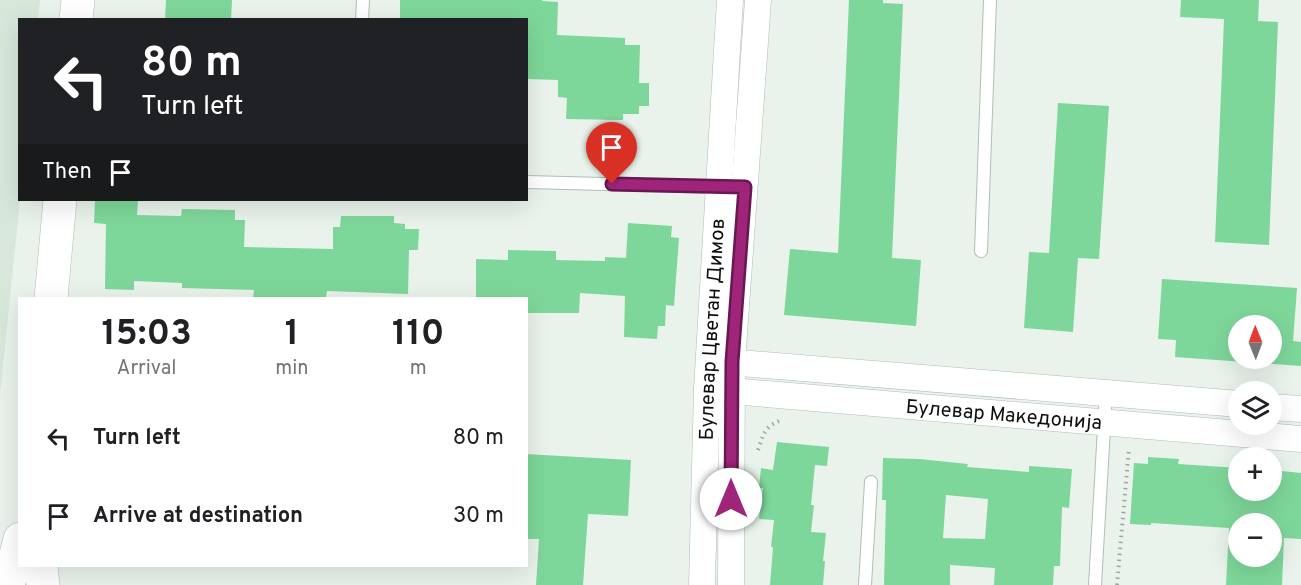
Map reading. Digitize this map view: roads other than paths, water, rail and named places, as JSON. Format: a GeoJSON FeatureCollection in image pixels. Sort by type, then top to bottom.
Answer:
{"type":"FeatureCollection","features":[{"type":"Feature","properties":{"kind":"main road"},"geometry":{"type":"LineString","coordinates":[[76,18],[78,0]]}},
{"type":"Feature","properties":{"kind":"main road"},"geometry":{"type":"LineString","coordinates":[[51,297],[60,201]]}},
{"type":"Feature","properties":{"kind":"main road"},"geometry":{"type":"LineString","coordinates":[[8,585],[18,547]]}},
{"type":"Feature","properties":{"kind":"main road"},"geometry":{"type":"LineString","coordinates":[[41,567],[43,585]]}},
{"type":"Feature","properties":{"kind":"street","name":"Булевар Цветан Димов"},"geometry":{"type":"LineString","coordinates":[[702,585],[719,390],[719,187],[730,0]]}},
{"type":"Feature","properties":{"kind":"street","name":"Булевар Цветан Димов"},"geometry":{"type":"LineString","coordinates":[[720,361],[745,187],[758,0]]}},
{"type":"Feature","properties":{"kind":"street","name":"Булевар Македонија"},"geometry":{"type":"LineString","coordinates":[[720,361],[1228,403]]}},
{"type":"Feature","properties":{"kind":"street","name":"Булевар Цветан Димов"},"geometry":{"type":"LineString","coordinates":[[719,390],[731,585]]}},
{"type":"Feature","properties":{"kind":"street","name":"Булевар Македонија"},"geometry":{"type":"LineString","coordinates":[[719,390],[1301,439]]}},
{"type":"Feature","properties":{"kind":"street"},"geometry":{"type":"LineString","coordinates":[[1282,408],[1301,410]]}},
{"type":"Feature","properties":{"kind":"lane"},"geometry":{"type":"LineString","coordinates":[[362,18],[363,0]]}},
{"type":"Feature","properties":{"kind":"lane"},"geometry":{"type":"LineString","coordinates":[[981,251],[990,0]]}},
{"type":"Feature","properties":{"kind":"lane"},"geometry":{"type":"LineString","coordinates":[[528,182],[745,187]]}},
{"type":"Feature","properties":{"kind":"lane"},"geometry":{"type":"LineString","coordinates":[[1095,585],[1106,393]]}},
{"type":"Feature","properties":{"kind":"lane"},"geometry":{"type":"LineString","coordinates":[[865,585],[871,482]]}}]}
